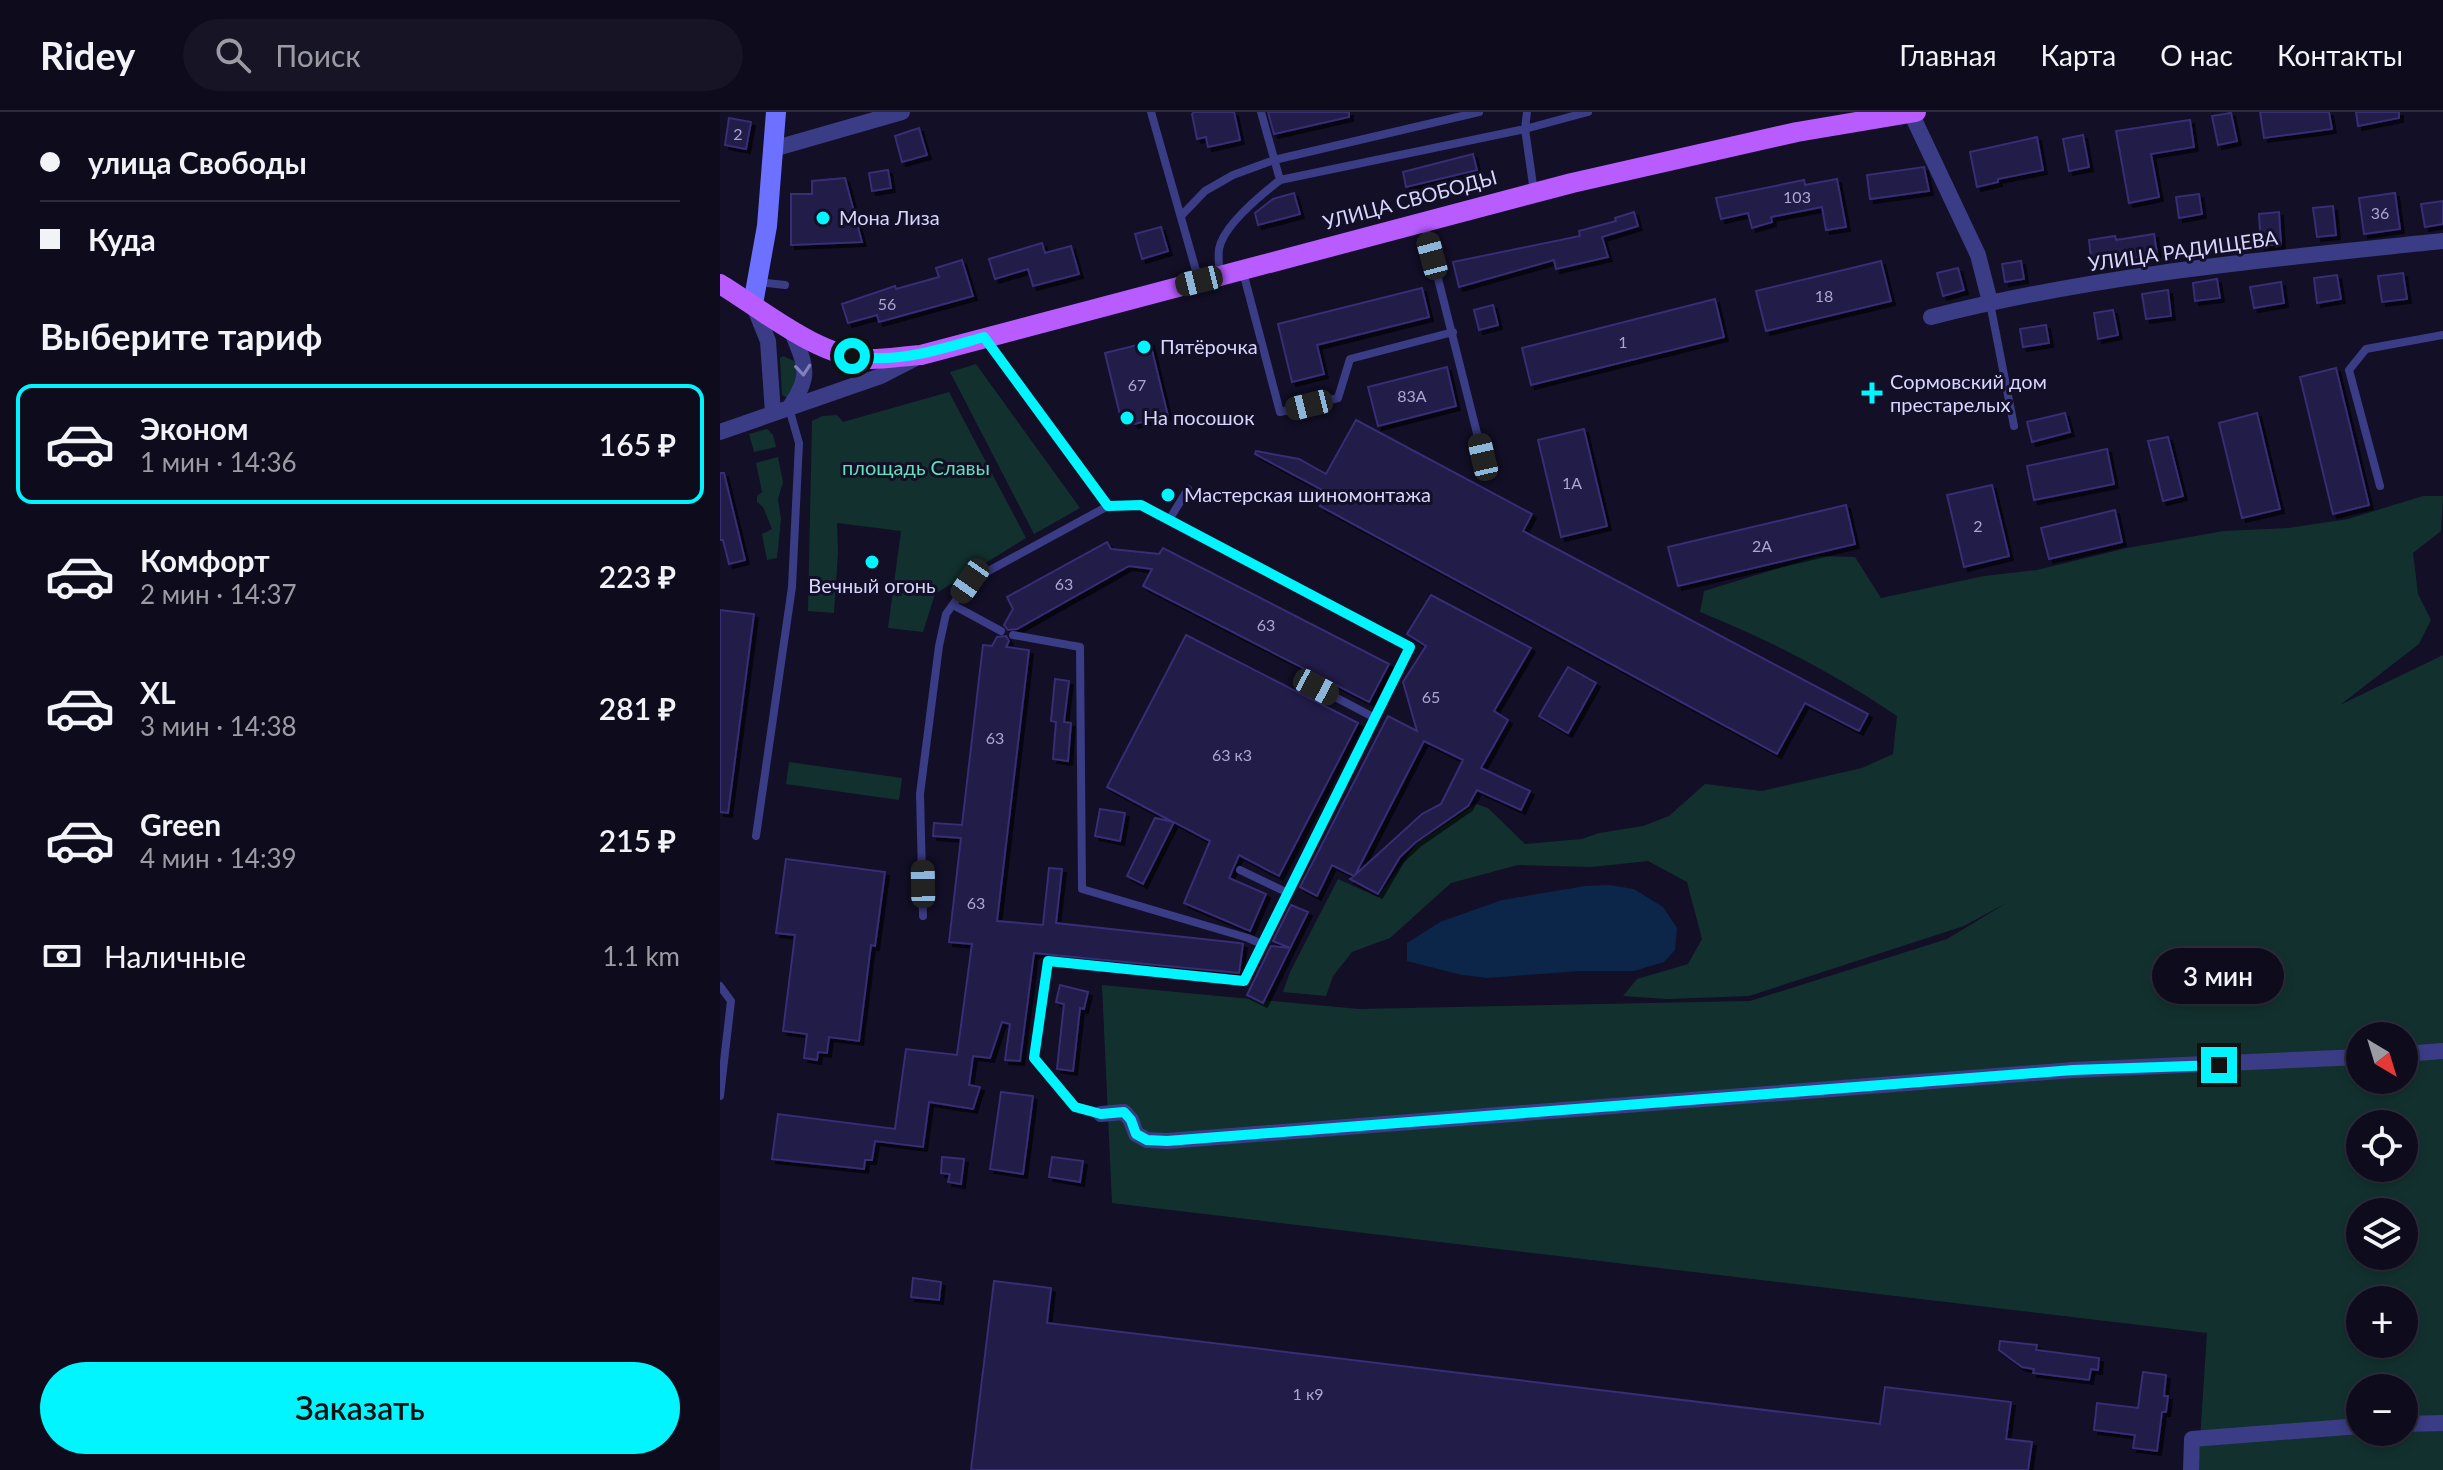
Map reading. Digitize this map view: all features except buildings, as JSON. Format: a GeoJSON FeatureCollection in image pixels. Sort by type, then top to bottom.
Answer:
{"type":"FeatureCollection","features":[{"type":"Feature","properties":{"kind":"main road","name":"УЛИЦА СВОБОДЫ"},"geometry":{"type":"LineString","coordinates":[[720,284],[791,329],[835,352],[869,359],[921,355],[1534,193],[1797,132],[1886,114],[1914,112]]}},
{"type":"Feature","properties":{"kind":"street"},"geometry":{"type":"LineString","coordinates":[[773,413],[768,341],[753,304],[767,226],[776,112]]}},
{"type":"Feature","properties":{"kind":"street"},"geometry":{"type":"LineString","coordinates":[[773,149],[902,112]]}},
{"type":"Feature","properties":{"kind":"street"},"geometry":{"type":"LineString","coordinates":[[1914,112],[1978,255],[1990,302]]}},
{"type":"Feature","properties":{"kind":"street","name":"УЛИЦА РАДИЩЕВА"},"geometry":{"type":"LineString","coordinates":[[1931,317],[1990,302],[2105,281],[2268,259],[2443,241]]}},
{"type":"Feature","properties":{"kind":"street"},"geometry":{"type":"LineString","coordinates":[[789,408],[803,388],[806,367],[791,329]]}},
{"type":"Feature","properties":{"kind":"street","name":"УЛИЦА СВОБОДЫ"},"geometry":{"type":"LineString","coordinates":[[720,432],[881,376],[921,355]]}},
{"type":"Feature","properties":{"kind":"street"},"geometry":{"type":"LineString","coordinates":[[2418,1053],[2443,1051]]}},
{"type":"Feature","properties":{"kind":"street"},"geometry":{"type":"LineString","coordinates":[[1101,1114],[1124,1112],[1136,1134],[1147,1140],[1167,1141],[2073,1070],[2346,1058]]}},
{"type":"Feature","properties":{"kind":"street"},"geometry":{"type":"LineString","coordinates":[[2418,1424],[2443,1423]]}},
{"type":"Feature","properties":{"kind":"street"},"geometry":{"type":"LineString","coordinates":[[2191,1470],[2192,1439],[2346,1427]]}},
{"type":"Feature","properties":{"kind":"lane"},"geometry":{"type":"LineString","coordinates":[[1151,112],[1199,281]]}},
{"type":"Feature","properties":{"kind":"lane"},"geometry":{"type":"LineString","coordinates":[[1261,112],[1280,180]]}},
{"type":"Feature","properties":{"kind":"lane"},"geometry":{"type":"LineString","coordinates":[[1181,216],[1205,191],[1233,175],[1274,160],[1479,112]]}},
{"type":"Feature","properties":{"kind":"lane"},"geometry":{"type":"LineString","coordinates":[[1527,112],[1525,129],[1534,193]]}},
{"type":"Feature","properties":{"kind":"lane"},"geometry":{"type":"LineString","coordinates":[[1220,275],[1219,246],[1227,233],[1257,198],[1280,180],[1525,129],[1588,112]]}},
{"type":"Feature","properties":{"kind":"lane"},"geometry":{"type":"LineString","coordinates":[[1424,222],[1483,457]]}},
{"type":"Feature","properties":{"kind":"lane"},"geometry":{"type":"LineString","coordinates":[[1242,269],[1280,412],[1338,398],[1350,359],[1453,332]]}},
{"type":"Feature","properties":{"kind":"lane"},"geometry":{"type":"LineString","coordinates":[[757,281],[785,285]]}},
{"type":"Feature","properties":{"kind":"lane"},"geometry":{"type":"LineString","coordinates":[[1990,302],[2014,426]]}},
{"type":"Feature","properties":{"kind":"lane"},"geometry":{"type":"LineString","coordinates":[[2380,486],[2349,370],[2366,349],[2443,335]]}},
{"type":"Feature","properties":{"kind":"lane"},"geometry":{"type":"LineString","coordinates":[[984,337],[1108,506]]}},
{"type":"Feature","properties":{"kind":"lane"},"geometry":{"type":"LineString","coordinates":[[756,836],[792,587],[799,443],[789,408]]}},
{"type":"Feature","properties":{"kind":"lane"},"geometry":{"type":"LineString","coordinates":[[1169,520],[1188,489]]}},
{"type":"Feature","properties":{"kind":"lane"},"geometry":{"type":"LineString","coordinates":[[923,916],[920,794],[939,646],[946,614],[970,581],[1108,506],[1141,505],[1410,647],[1244,981],[1048,961],[1034,1058],[1075,1107],[1101,1114]]}},
{"type":"Feature","properties":{"kind":"lane"},"geometry":{"type":"LineString","coordinates":[[953,605],[1001,631]]}},
{"type":"Feature","properties":{"kind":"lane"},"geometry":{"type":"LineString","coordinates":[[1013,635],[1080,647],[1082,889],[1262,944]]}},
{"type":"Feature","properties":{"kind":"lane"},"geometry":{"type":"LineString","coordinates":[[1316,687],[1375,718]]}},
{"type":"Feature","properties":{"kind":"lane"},"geometry":{"type":"LineString","coordinates":[[1240,870],[1288,893]]}},
{"type":"Feature","properties":{"kind":"lane"},"geometry":{"type":"LineString","coordinates":[[720,986],[731,1001],[720,1096]]}},
{"type":"Feature","properties":{"kind":"green space"},"geometry":{"type":"Polygon","coordinates":[[[783,356],[794,361],[800,371],[788,398],[782,395],[780,358],[783,356]]]}},
{"type":"Feature","properties":{"kind":"green space"},"geometry":{"type":"Polygon","coordinates":[[[976,364],[1080,508],[1034,534],[950,372],[976,364]]]}},
{"type":"Feature","properties":{"kind":"green space","name":"площадь Славы"},"geometry":{"type":"Polygon","coordinates":[[[949,392],[1026,538],[935,594],[923,632],[888,628],[901,531],[837,523],[834,613],[808,611],[812,421],[822,416],[837,415],[843,422],[949,392]]]}},
{"type":"Feature","properties":{"kind":"green space"},"geometry":{"type":"Polygon","coordinates":[[[767,429],[773,435],[776,447],[754,452],[749,434],[767,429]]]}},
{"type":"Feature","properties":{"kind":"green space"},"geometry":{"type":"Polygon","coordinates":[[[778,457],[783,482],[778,499],[781,519],[777,558],[767,560],[762,534],[772,529],[763,507],[757,502],[757,496],[762,492],[756,463],[778,457]]]}},
{"type":"Feature","properties":{"kind":"green space"},"geometry":{"type":"Polygon","coordinates":[[[2423,496],[2443,496],[2441,531],[2413,553],[2418,594],[2431,620],[2419,644],[2340,705],[2443,655],[2443,1470],[2198,1470],[2207,1333],[1112,1203],[1102,985],[1359,1009],[1750,1001],[1947,939],[2008,902],[1964,926],[1749,996],[1667,999],[1623,996],[1637,979],[1688,964],[1702,939],[1687,882],[1648,861],[1592,867],[1518,865],[1451,883],[1390,938],[1352,952],[1333,976],[1326,996],[1283,992],[1290,972],[1338,879],[1378,897],[1417,843],[1476,804],[1488,808],[1525,844],[1582,839],[1643,826],[1669,816],[1705,784],[1762,791],[1862,768],[1893,754],[1897,716],[1802,659],[1700,612],[1704,591],[1818,556],[1855,557],[1881,598],[1984,576],[2037,570],[2127,548],[2224,531],[2288,528],[2348,519],[2423,496]]]}},
{"type":"Feature","properties":{"kind":"green space"},"geometry":{"type":"Polygon","coordinates":[[[789,762],[902,778],[899,800],[786,784],[789,762]]]}},
{"type":"Feature","properties":{"kind":"water"},"geometry":{"type":"Polygon","coordinates":[[[1609,885],[1634,889],[1663,907],[1677,928],[1675,950],[1664,962],[1634,971],[1580,971],[1488,978],[1462,975],[1407,961],[1407,943],[1440,922],[1502,900],[1609,885]]]}},
{"type":"Feature","properties":{"kind":"place","name":"Мона Лиза"},"geometry":{"type":"Point","coordinates":[823,218]}},
{"type":"Feature","properties":{"kind":"place","name":"Пятёрочка"},"geometry":{"type":"Point","coordinates":[1144,347]}},
{"type":"Feature","properties":{"kind":"place","name":"Сормовский дом престарелых"},"geometry":{"type":"Point","coordinates":[1872,393]}},
{"type":"Feature","properties":{"kind":"place","name":"На посошок"},"geometry":{"type":"Point","coordinates":[1127,418]}},
{"type":"Feature","properties":{"kind":"place","name":"Мастерская шиномонтажа"},"geometry":{"type":"Point","coordinates":[1168,495]}},
{"type":"Feature","properties":{"kind":"place","name":"Вечный огонь"},"geometry":{"type":"Point","coordinates":[872,562]}},
{"type":"Feature","properties":{"kind":"route"},"geometry":{"type":"LineString","coordinates":[[852,356],[869,359],[921,355],[984,337],[1108,506],[1141,505],[1410,647],[1244,981],[1048,961],[1034,1058],[1075,1107],[1101,1114],[1124,1112],[1136,1134],[1147,1140],[1167,1141],[2073,1070],[2219,1065]]}}]}
